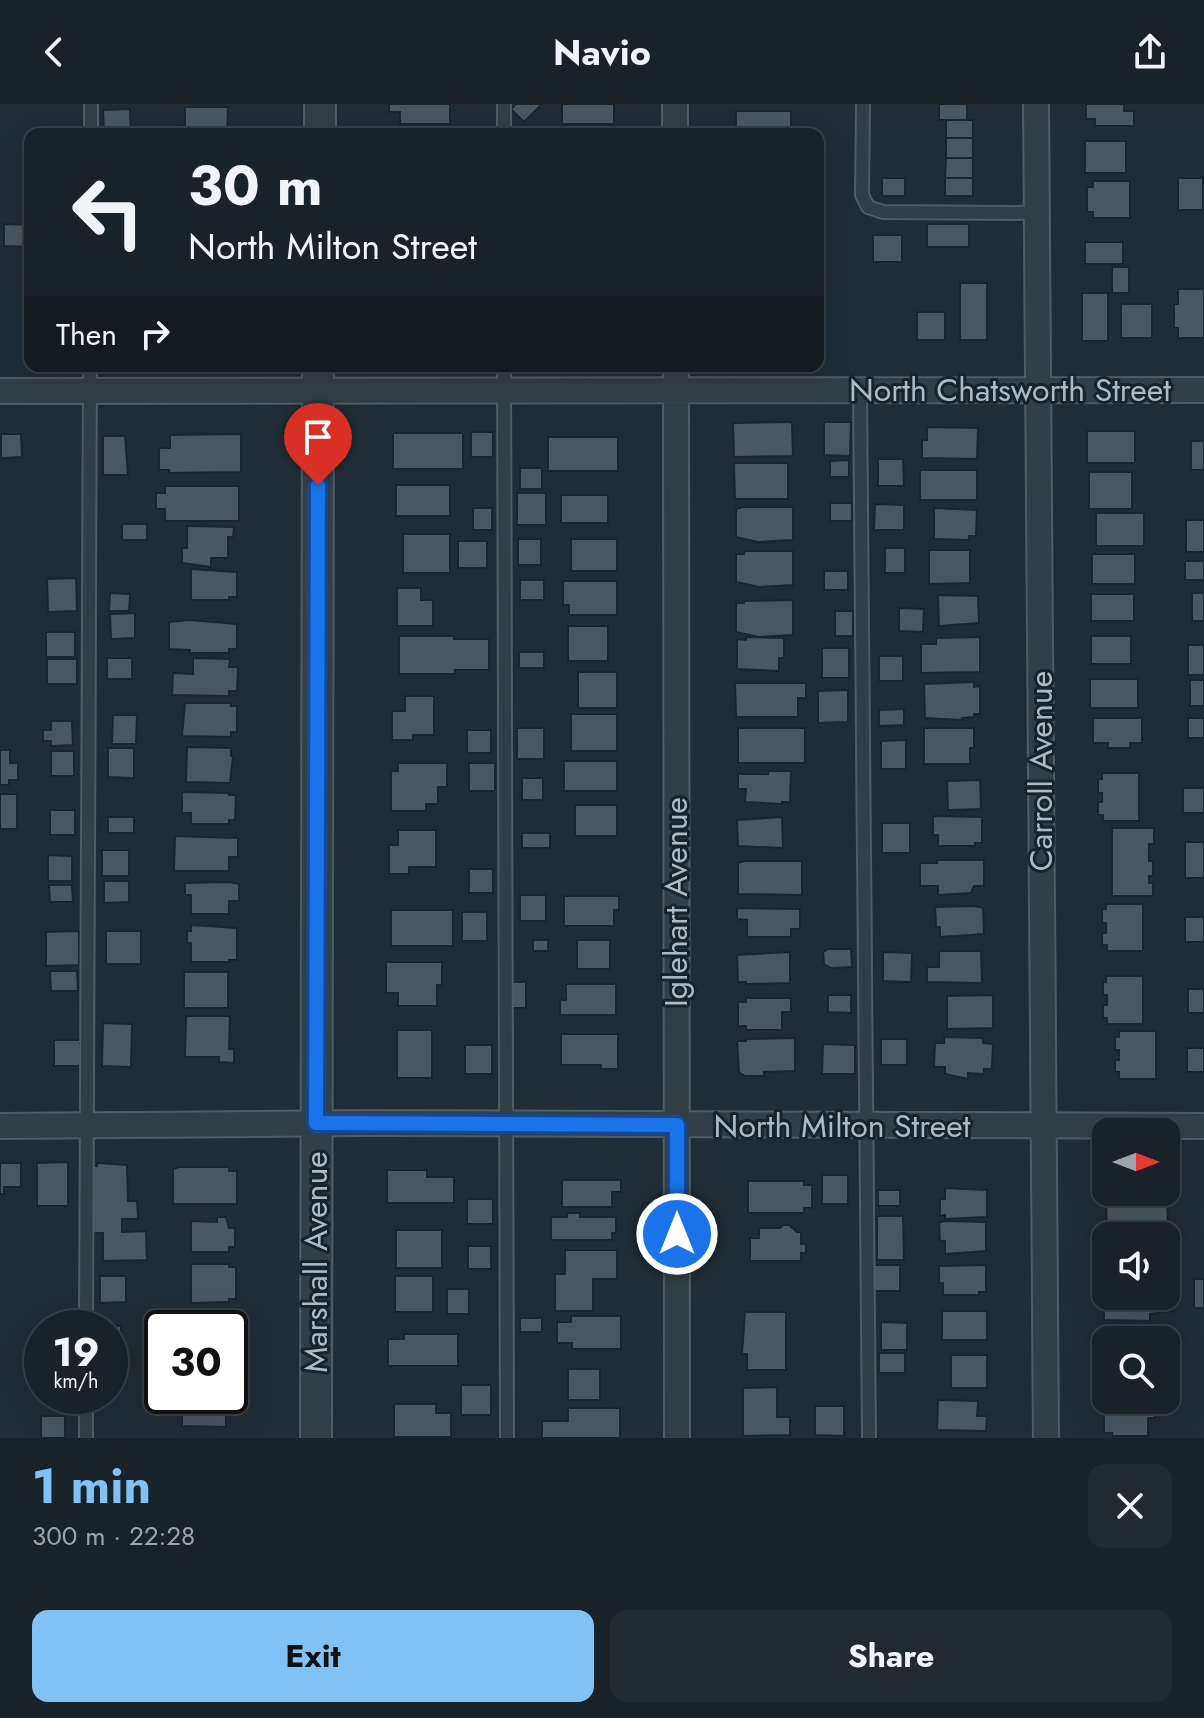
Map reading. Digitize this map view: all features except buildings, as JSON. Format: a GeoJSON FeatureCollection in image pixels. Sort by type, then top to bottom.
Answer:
{"type":"FeatureCollection","features":[{"type":"Feature","properties":{"kind":"street"},"geometry":{"type":"LineString","coordinates":[[320,104],[320,128]]}},
{"type":"Feature","properties":{"kind":"street"},"geometry":{"type":"LineString","coordinates":[[675,104],[675,128]]}},
{"type":"Feature","properties":{"kind":"street","name":"Carroll Avenue"},"geometry":{"type":"LineString","coordinates":[[1036,104],[1046,1438]]}},
{"type":"Feature","properties":{"kind":"street","name":"North Chatsworth Street"},"geometry":{"type":"LineString","coordinates":[[0,391],[90,391],[318,378],[504,391],[676,378],[860,390],[1204,390]]}},
{"type":"Feature","properties":{"kind":"street","name":"Marshall Avenue"},"geometry":{"type":"LineString","coordinates":[[316,1438],[318,378]]}},
{"type":"Feature","properties":{"kind":"street","name":"Iglehart Avenue"},"geometry":{"type":"LineString","coordinates":[[676,378],[677,1438]]}},
{"type":"Feature","properties":{"kind":"street","name":"North Milton Street"},"geometry":{"type":"LineString","coordinates":[[0,1126],[316,1123],[1204,1126]]}},
{"type":"Feature","properties":{"kind":"lane"},"geometry":{"type":"LineString","coordinates":[[91,104],[91,128]]}},
{"type":"Feature","properties":{"kind":"lane"},"geometry":{"type":"LineString","coordinates":[[504,104],[504,128]]}},
{"type":"Feature","properties":{"kind":"lane"},"geometry":{"type":"LineString","coordinates":[[863,104],[862,195],[868,207],[883,212],[1037,213]]}},
{"type":"Feature","properties":{"kind":"lane"},"geometry":{"type":"LineString","coordinates":[[86,1310],[90,372]]}},
{"type":"Feature","properties":{"kind":"lane"},"geometry":{"type":"LineString","coordinates":[[504,372],[507,1438]]}},
{"type":"Feature","properties":{"kind":"lane"},"geometry":{"type":"LineString","coordinates":[[860,390],[869,1438]]}},
{"type":"Feature","properties":{"kind":"lane"},"geometry":{"type":"LineString","coordinates":[[86,1414],[86,1438]]}},
{"type":"Feature","properties":{"kind":"route"},"geometry":{"type":"LineString","coordinates":[[318,485],[316,1123],[677,1125],[677,1234]]}}]}
